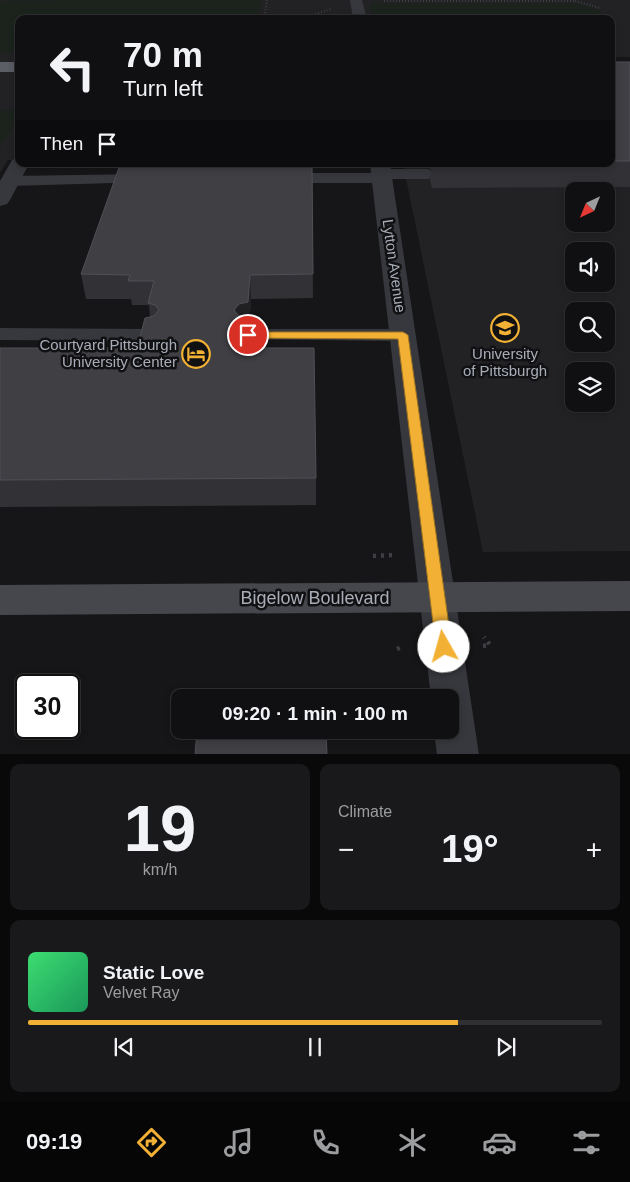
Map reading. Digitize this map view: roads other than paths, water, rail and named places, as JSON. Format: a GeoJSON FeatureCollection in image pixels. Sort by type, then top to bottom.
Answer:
{"type":"FeatureCollection","features":[{"type":"Feature","properties":{"kind":"highway"},"geometry":{"type":"LineString","coordinates":[[0,67],[15,67]]}},
{"type":"Feature","properties":{"kind":"main road","name":"Bigelow Boulevard"},"geometry":{"type":"LineString","coordinates":[[0,600],[630,596]]}},
{"type":"Feature","properties":{"kind":"street"},"geometry":{"type":"LineString","coordinates":[[356,1],[359,15]]}},
{"type":"Feature","properties":{"kind":"street"},"geometry":{"type":"LineString","coordinates":[[0,200],[15,172]]}},
{"type":"Feature","properties":{"kind":"street","name":"Lytton Avenue"},"geometry":{"type":"LineString","coordinates":[[381,172],[458,754]]}},
{"type":"Feature","properties":{"kind":"lane"},"geometry":{"type":"LineString","coordinates":[[15,172],[155,179]]}},
{"type":"Feature","properties":{"kind":"lane"},"geometry":{"type":"LineString","coordinates":[[270,178],[381,172],[428,174]]}},
{"type":"Feature","properties":{"kind":"lane"},"geometry":{"type":"LineString","coordinates":[[0,334],[150,335]]}},
{"type":"Feature","properties":{"kind":"lane"},"geometry":{"type":"LineString","coordinates":[[248,335],[403,335]]}},
{"type":"Feature","properties":{"kind":"place","name":"University of Pittsburgh"},"geometry":{"type":"Point","coordinates":[505,328]}},
{"type":"Feature","properties":{"kind":"place","name":"Courtyard Pittsburgh University Center"},"geometry":{"type":"Point","coordinates":[196,354]}}]}
